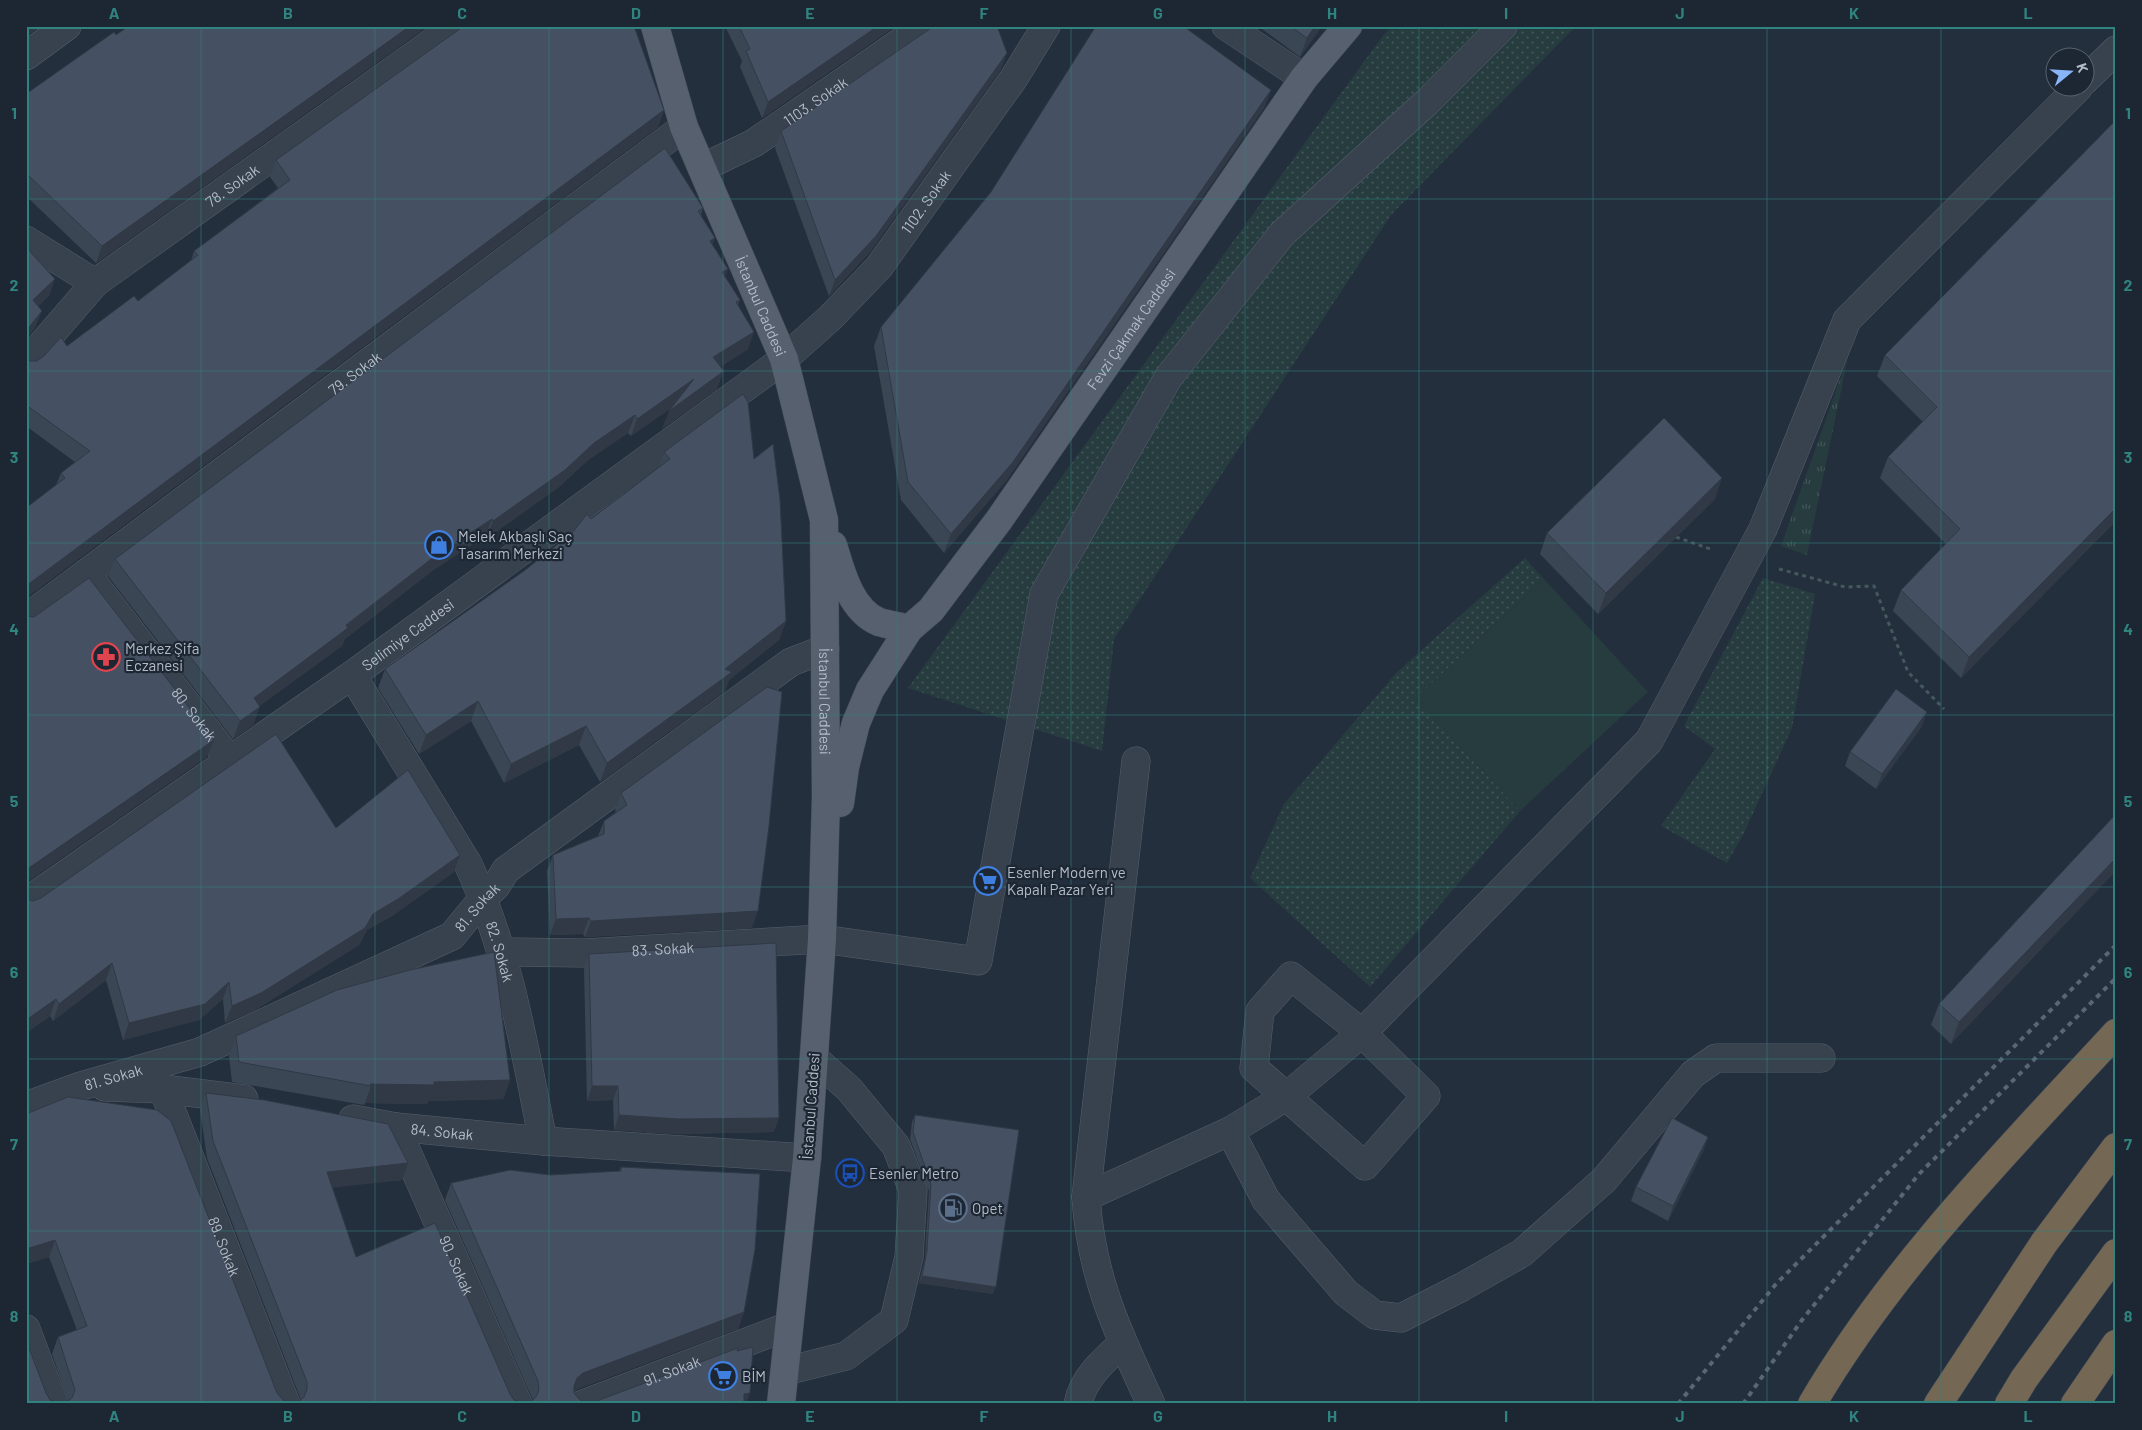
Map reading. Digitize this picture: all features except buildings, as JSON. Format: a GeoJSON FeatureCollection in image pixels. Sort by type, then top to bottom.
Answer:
{"type":"FeatureCollection","features":[{"type":"Feature","properties":{"kind":"highway"},"geometry":{"type":"LineString","coordinates":[[1812,1404],[1859,1332],[1908,1268],[2042,1110],[2112,1036]]}},
{"type":"Feature","properties":{"kind":"highway"},"geometry":{"type":"LineString","coordinates":[[1938,1404],[2044,1243],[2116,1147]]}},
{"type":"Feature","properties":{"kind":"highway"},"geometry":{"type":"LineString","coordinates":[[2009,1404],[2024,1379],[2116,1253]]}},
{"type":"Feature","properties":{"kind":"highway"},"geometry":{"type":"LineString","coordinates":[[2075,1404],[2116,1344]]}},
{"type":"Feature","properties":{"kind":"main road","name":"İstanbul Caddesi"},"geometry":{"type":"LineString","coordinates":[[655,26],[684,127],[784,360],[824,520],[826,798],[822,939],[807,1158],[786,1371],[781,1404]]}},
{"type":"Feature","properties":{"kind":"main road","name":"Fevzi Çakmak Caddesi"},"geometry":{"type":"LineString","coordinates":[[822,939],[845,767],[856,722],[870,690],[909,629],[931,610],[999,520],[1304,78],[1348,26]]}},
{"type":"Feature","properties":{"kind":"main road"},"geometry":{"type":"LineString","coordinates":[[824,520],[844,579],[859,607],[878,621],[909,629]]}},
{"type":"Feature","properties":{"kind":"street"},"geometry":{"type":"LineString","coordinates":[[26,56],[67,26]]}},
{"type":"Feature","properties":{"kind":"street","name":"78. Sokak"},"geometry":{"type":"LineString","coordinates":[[26,363],[95,283],[455,26]]}},
{"type":"Feature","properties":{"kind":"street","name":"1103. Sokak"},"geometry":{"type":"LineString","coordinates":[[702,168],[754,143],[924,26]]}},
{"type":"Feature","properties":{"kind":"street","name":"1102. Sokak"},"geometry":{"type":"LineString","coordinates":[[784,360],[830,318],[879,267],[1014,78],[1046,26]]}},
{"type":"Feature","properties":{"kind":"street"},"geometry":{"type":"LineString","coordinates":[[1226,26],[1304,78]]}},
{"type":"Feature","properties":{"kind":"street","name":"83. Sokak"},"geometry":{"type":"LineString","coordinates":[[503,952],[584,953],[822,939],[978,961],[1044,594],[1168,378],[1282,234],[1427,102],[1503,26]]}},
{"type":"Feature","properties":{"kind":"street"},"geometry":{"type":"LineString","coordinates":[[2094,71],[2116,50]]}},
{"type":"Feature","properties":{"kind":"street"},"geometry":{"type":"LineString","coordinates":[[1086,1197],[1230,1130],[1288,1096],[1362,1034],[1649,742],[1763,529],[1847,320],[2068,98]]}},
{"type":"Feature","properties":{"kind":"street","name":"79. Sokak"},"geometry":{"type":"LineString","coordinates":[[26,618],[684,127]]}},
{"type":"Feature","properties":{"kind":"street"},"geometry":{"type":"LineString","coordinates":[[26,240],[95,283]]}},
{"type":"Feature","properties":{"kind":"street","name":"Selimiye Caddesi"},"geometry":{"type":"LineString","coordinates":[[26,902],[229,758],[352,675],[784,360]]}},
{"type":"Feature","properties":{"kind":"street","name":"80. Sokak"},"geometry":{"type":"LineString","coordinates":[[86,573],[229,758]]}},
{"type":"Feature","properties":{"kind":"street","name":"81. Sokak"},"geometry":{"type":"LineString","coordinates":[[26,1106],[81,1086],[200,1052],[452,936],[496,886],[506,870],[791,662],[825,649]]}},
{"type":"Feature","properties":{"kind":"street","name":"82. Sokak"},"geometry":{"type":"LineString","coordinates":[[352,675],[468,864],[484,898],[503,952],[512,986],[543,1141]]}},
{"type":"Feature","properties":{"kind":"street"},"geometry":{"type":"LineString","coordinates":[[1136,761],[1086,1197],[1088,1232],[1102,1290],[1123,1343],[1151,1404]]}},
{"type":"Feature","properties":{"kind":"street"},"geometry":{"type":"LineString","coordinates":[[1290,976],[1362,1034],[1426,1096],[1365,1166],[1288,1096],[1254,1068],[1260,1011],[1290,976]]}},
{"type":"Feature","properties":{"kind":"street"},"geometry":{"type":"LineString","coordinates":[[786,1371],[846,1356],[894,1320],[909,1257],[913,1190],[896,1146],[850,1089],[814,1058]]}},
{"type":"Feature","properties":{"kind":"street"},"geometry":{"type":"LineString","coordinates":[[1230,1130],[1266,1200],[1346,1293],[1375,1315],[1401,1318],[1462,1287],[1522,1253],[1604,1180],[1693,1074],[1716,1058],[1821,1058]]}},
{"type":"Feature","properties":{"kind":"street"},"geometry":{"type":"LineString","coordinates":[[81,1086],[163,1089],[270,1103]]}},
{"type":"Feature","properties":{"kind":"street","name":"89. Sokak"},"geometry":{"type":"LineString","coordinates":[[163,1089],[286,1404]]}},
{"type":"Feature","properties":{"kind":"street","name":"84. Sokak"},"geometry":{"type":"LineString","coordinates":[[328,1114],[396,1127],[543,1141],[807,1158]]}},
{"type":"Feature","properties":{"kind":"street","name":"90. Sokak"},"geometry":{"type":"LineString","coordinates":[[396,1127],[518,1404]]}},
{"type":"Feature","properties":{"kind":"street","name":"91. Sokak"},"geometry":{"type":"LineString","coordinates":[[583,1404],[789,1326]]}},
{"type":"Feature","properties":{"kind":"street"},"geometry":{"type":"LineString","coordinates":[[26,1329],[54,1404]]}},
{"type":"Feature","properties":{"kind":"street"},"geometry":{"type":"LineString","coordinates":[[1078,1404],[1080,1391],[1101,1362],[1123,1343]]}},
{"type":"Feature","properties":{"kind":"path"},"geometry":{"type":"LineString","coordinates":[[1676,537],[1746,561],[1845,587],[1874,586],[1908,672],[1944,709]]}},
{"type":"Feature","properties":{"kind":"green space"},"geometry":{"type":"Polygon","coordinates":[[[1392,26],[1576,26],[1391,215],[1114,639],[1102,751],[908,688],[1382,37],[1392,26]]]}},
{"type":"Feature","properties":{"kind":"green space"},"geometry":{"type":"Polygon","coordinates":[[[1848,357],[1807,555],[1781,546],[1848,357]]]}},
{"type":"Feature","properties":{"kind":"green space"},"geometry":{"type":"Polygon","coordinates":[[[1525,558],[1544,579],[1416,698],[1520,811],[1370,987],[1250,878],[1284,804],[1397,672],[1525,558]]]}},
{"type":"Feature","properties":{"kind":"green space"},"geometry":{"type":"Polygon","coordinates":[[[1763,578],[1815,594],[1792,728],[1744,833],[1727,863],[1661,826],[1715,749],[1684,726],[1763,578]]]}},
{"type":"Feature","properties":{"kind":"green space"},"geometry":{"type":"Polygon","coordinates":[[[1544,579],[1648,692],[1520,811],[1416,698],[1544,579]]]}},
{"type":"Feature","properties":{"kind":"railway"},"geometry":{"type":"LineString","coordinates":[[1678,1404],[1776,1284],[2116,945]]}},
{"type":"Feature","properties":{"kind":"railway"},"geometry":{"type":"LineString","coordinates":[[1743,1404],[1802,1320],[1919,1174],[2116,978]]}},
{"type":"Feature","properties":{"kind":"place","name":"Melek Akbaşlı Saç Tasarım Merkezi"},"geometry":{"type":"Point","coordinates":[439,545]}},
{"type":"Feature","properties":{"kind":"place","name":"Merkez Şifa Eczanesi"},"geometry":{"type":"Point","coordinates":[106,657]}},
{"type":"Feature","properties":{"kind":"place","name":"Esenler Modern ve Kapalı Pazar Yeri"},"geometry":{"type":"Point","coordinates":[988,881]}},
{"type":"Feature","properties":{"kind":"place","name":"Esenler Metro"},"geometry":{"type":"Point","coordinates":[850,1173]}},
{"type":"Feature","properties":{"kind":"place","name":"Opet"},"geometry":{"type":"Point","coordinates":[953,1208]}},
{"type":"Feature","properties":{"kind":"place","name":"BİM"},"geometry":{"type":"Point","coordinates":[723,1376]}}]}
